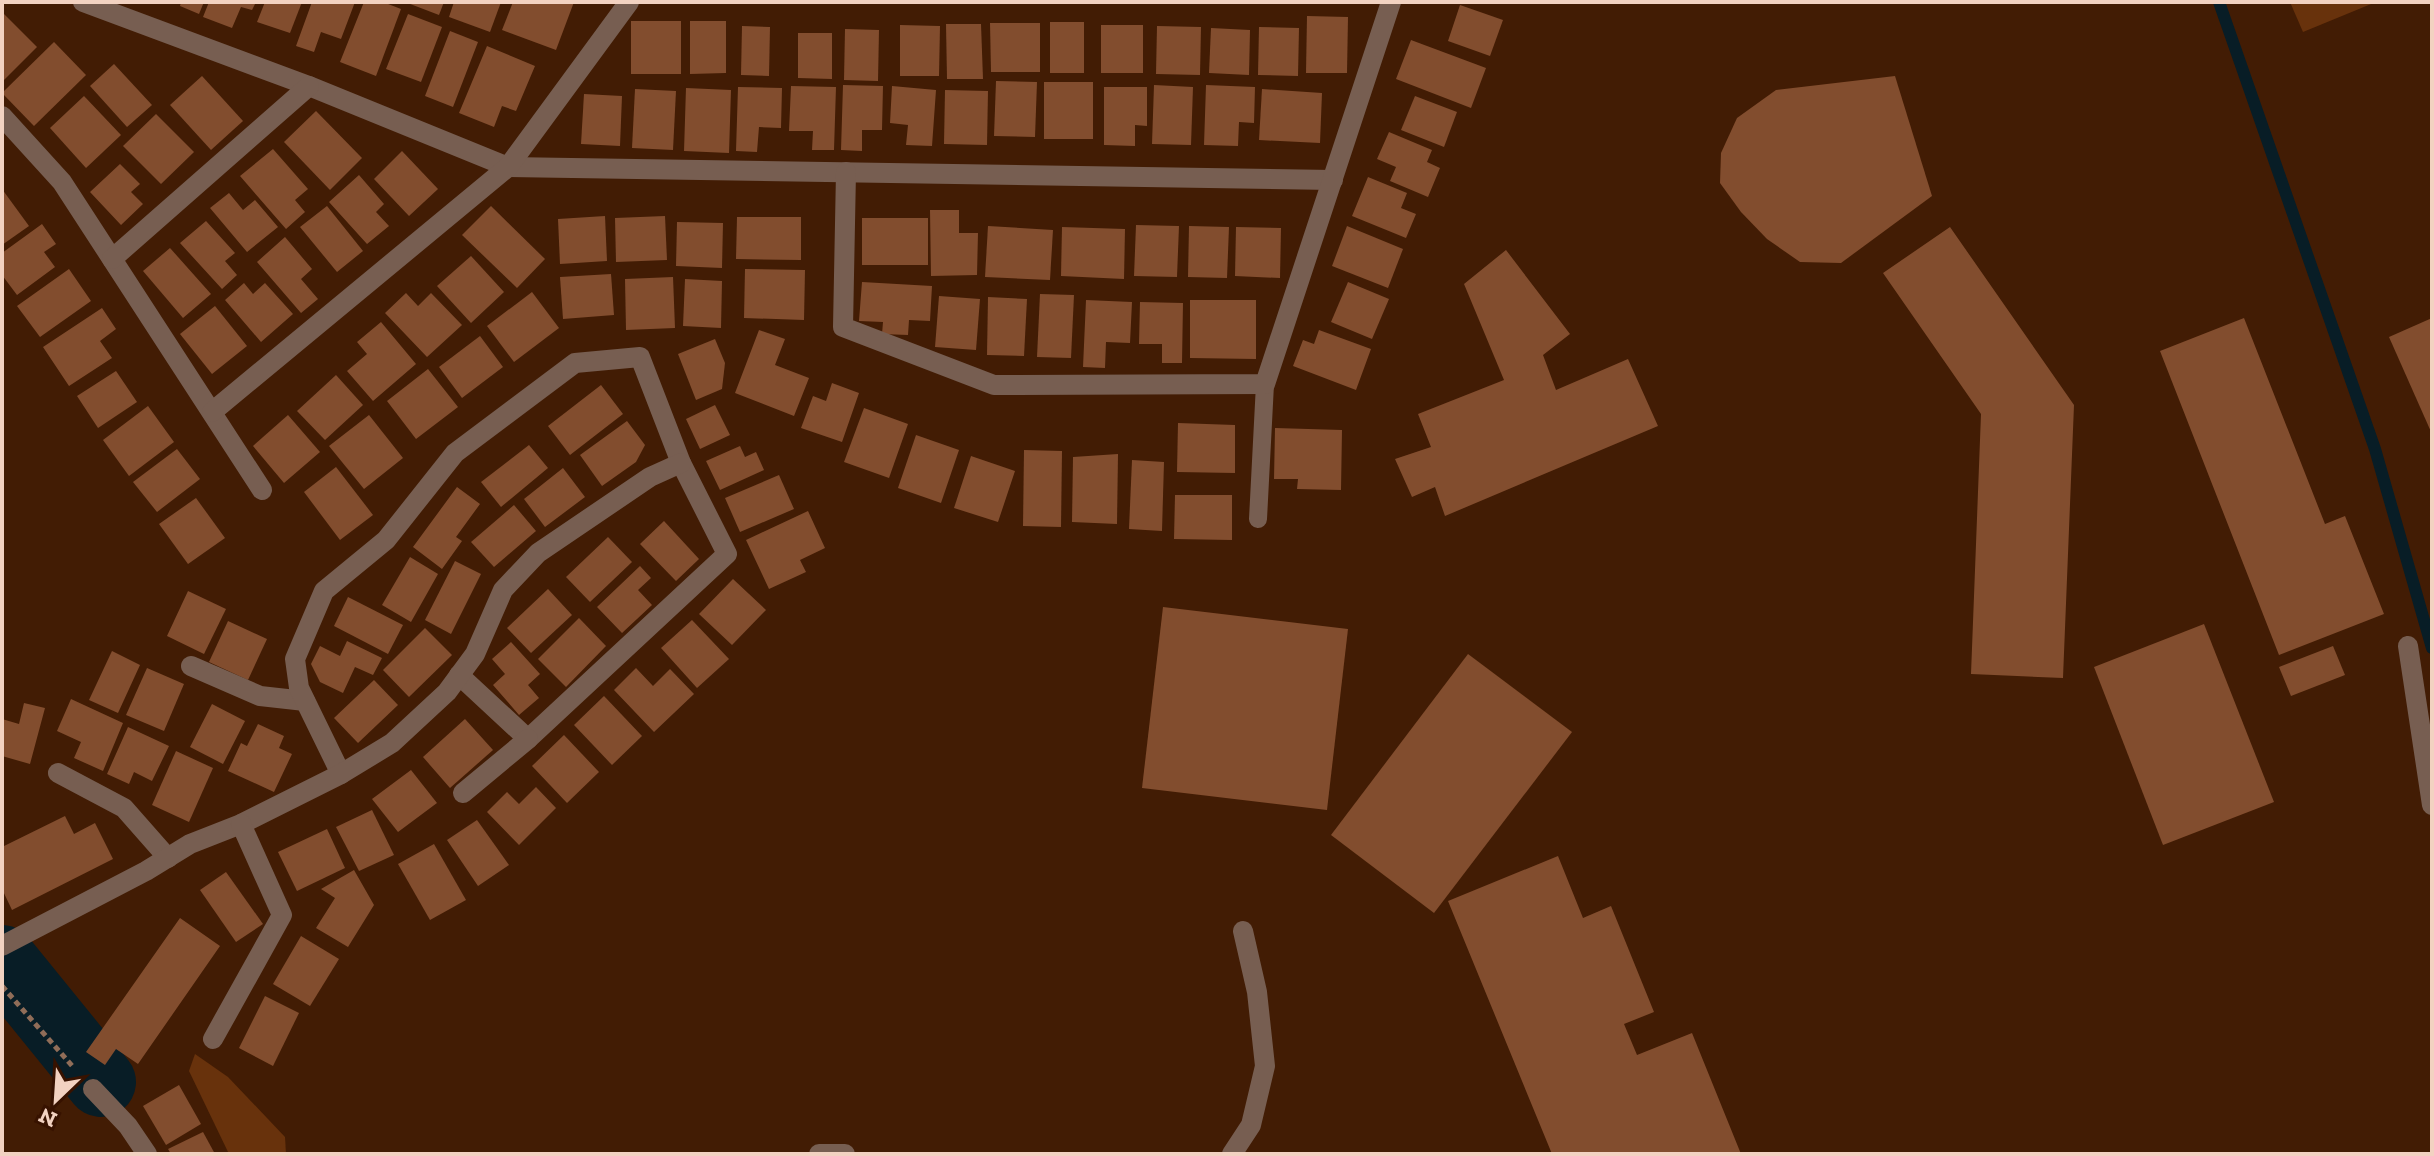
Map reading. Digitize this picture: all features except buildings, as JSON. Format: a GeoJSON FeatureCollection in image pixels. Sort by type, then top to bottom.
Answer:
{"type":"FeatureCollection","features":[{"type":"Feature","properties":{"kind":"street"},"geometry":{"type":"LineString","coordinates":[[83,2],[309,86],[508,167],[1333,180]]}},
{"type":"Feature","properties":{"kind":"street"},"geometry":{"type":"LineString","coordinates":[[212,412],[508,167],[629,2]]}},
{"type":"Feature","properties":{"kind":"street"},"geometry":{"type":"LineString","coordinates":[[846,172],[843,327],[994,385],[1265,384],[1391,2]]}},
{"type":"Feature","properties":{"kind":"street"},"geometry":{"type":"LineString","coordinates":[[112,259],[309,86]]}},
{"type":"Feature","properties":{"kind":"street"},"geometry":{"type":"LineString","coordinates":[[2,116],[62,182],[262,490]]}},
{"type":"Feature","properties":{"kind":"street"},"geometry":{"type":"LineString","coordinates":[[341,774],[299,688],[295,659],[324,591],[386,540],[455,453],[575,363],[640,357],[681,463],[727,554],[528,739],[463,793]]}},
{"type":"Feature","properties":{"kind":"street"},"geometry":{"type":"LineString","coordinates":[[2,946],[190,844],[241,824],[341,774],[392,743],[447,692],[475,654],[503,590],[538,553],[650,477],[681,463]]}},
{"type":"Feature","properties":{"kind":"street"},"geometry":{"type":"LineString","coordinates":[[2408,646],[2432,805]]}},
{"type":"Feature","properties":{"kind":"street"},"geometry":{"type":"LineString","coordinates":[[191,666],[260,696],[305,701]]}},
{"type":"Feature","properties":{"kind":"street"},"geometry":{"type":"LineString","coordinates":[[459,675],[528,739]]}},
{"type":"Feature","properties":{"kind":"street"},"geometry":{"type":"LineString","coordinates":[[58,773],[124,808],[168,858]]}},
{"type":"Feature","properties":{"kind":"street"},"geometry":{"type":"LineString","coordinates":[[213,1039],[282,915],[241,824]]}},
{"type":"Feature","properties":{"kind":"street"},"geometry":{"type":"LineString","coordinates":[[1232,1154],[1251,1125],[1265,1066],[1257,992],[1243,931]]}},
{"type":"Feature","properties":{"kind":"street"},"geometry":{"type":"LineString","coordinates":[[93,1089],[128,1126],[147,1154]]}},
{"type":"Feature","properties":{"kind":"street"},"geometry":{"type":"LineString","coordinates":[[819,1154],[845,1154]]}},
{"type":"Feature","properties":{"kind":"lane"},"geometry":{"type":"LineString","coordinates":[[1258,519],[1265,384]]}},
{"type":"Feature","properties":{"kind":"path"},"geometry":{"type":"LineString","coordinates":[[2,986],[93,1089]]}},
{"type":"Feature","properties":{"kind":"shaded area"},"geometry":{"type":"Polygon","coordinates":[[[2290,2],[2376,2],[2303,32],[2290,2]]]}},
{"type":"Feature","properties":{"kind":"shaded area"},"geometry":{"type":"Polygon","coordinates":[[[195,1054],[228,1077],[285,1137],[286,1154],[229,1154],[189,1071],[195,1054]]]}},
{"type":"Feature","properties":{"kind":"waterway"},"geometry":{"type":"LineString","coordinates":[[2219,2],[2375,449],[2432,648]]}},
{"type":"Feature","properties":{"kind":"waterway"},"geometry":{"type":"LineString","coordinates":[[2,960],[101,1082]]}}]}
